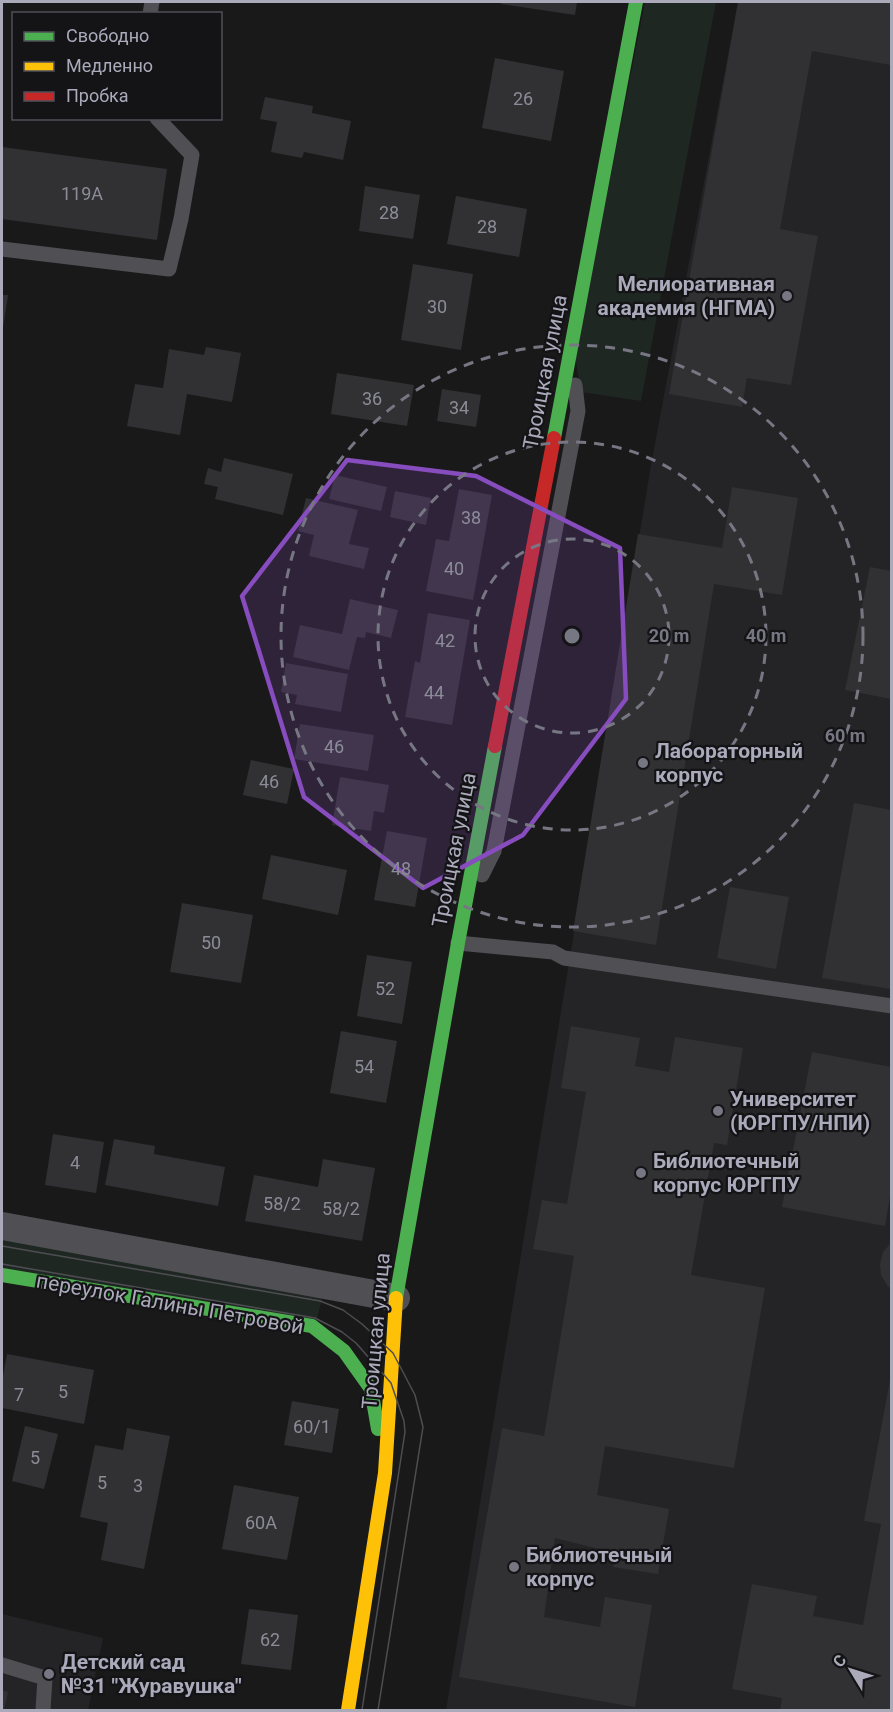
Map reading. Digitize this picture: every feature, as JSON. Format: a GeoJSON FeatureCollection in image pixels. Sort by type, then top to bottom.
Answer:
{"type":"FeatureCollection","features":[{"type":"Feature","properties":{"kind":"street","name":"Троицкая улица"},"geometry":{"type":"LineString","coordinates":[[570,349],[636,2]]}},
{"type":"Feature","properties":{"kind":"street","name":"Троицкая улица"},"geometry":{"type":"LineString","coordinates":[[348,1710],[385,1473],[396,1298],[463,914]]}},
{"type":"Feature","properties":{"kind":"street"},"geometry":{"type":"LineString","coordinates":[[2,1226],[396,1298]]}},
{"type":"Feature","properties":{"kind":"street","name":"переулок Галины Петровой"},"geometry":{"type":"LineString","coordinates":[[2,1275],[312,1326],[344,1351],[371,1389],[385,1473]]}},
{"type":"Feature","properties":{"kind":"lane"},"geometry":{"type":"LineString","coordinates":[[2,249],[169,269],[181,219],[192,155],[159,120]]}},
{"type":"Feature","properties":{"kind":"lane"},"geometry":{"type":"LineString","coordinates":[[463,914],[494,851],[578,411],[570,349]]}},
{"type":"Feature","properties":{"kind":"lane"},"geometry":{"type":"LineString","coordinates":[[458,943],[553,952],[564,958],[891,1006]]}},
{"type":"Feature","properties":{"kind":"lane"},"geometry":{"type":"LineString","coordinates":[[2,1665],[45,1678],[43,1710]]}},
{"type":"Feature","properties":{"kind":"highlighted area"},"geometry":{"type":"Polygon","coordinates":[[[347,460],[476,476],[620,548],[626,699],[523,835],[423,888],[304,797],[242,596],[347,460]]]}},
{"type":"Feature","properties":{"kind":"shaded area"},"geometry":{"type":"Polygon","coordinates":[[[645,2],[716,2],[641,401],[581,392],[575,356],[645,2]]]}},
{"type":"Feature","properties":{"kind":"shaded area","name":"Университет (ЮРГПУ/НПИ)"},"geometry":{"type":"Polygon","coordinates":[[[738,2],[891,2],[891,1710],[446,1710],[651,465],[738,2]]]}},
{"type":"Feature","properties":{"kind":"shaded area"},"geometry":{"type":"Polygon","coordinates":[[[2,1237],[323,1295],[316,1323],[2,1269],[2,1237]]]}},
{"type":"Feature","properties":{"kind":"shaded area","name":"Детский сад №31 \"Журавушка\""},"geometry":{"type":"Polygon","coordinates":[[[2,1614],[103,1638],[88,1710],[2,1710],[2,1614]]]}},
{"type":"Feature","properties":{"kind":"building"},"geometry":{"type":"Polygon","coordinates":[[[501,2],[577,2],[575,15],[501,4],[501,2]]]}},
{"type":"Feature","properties":{"kind":"building"},"geometry":{"type":"Polygon","coordinates":[[[738,2],[891,2],[891,65],[812,51],[780,229],[818,236],[791,385],[747,378],[742,407],[669,394],[738,2]]]}},
{"type":"Feature","properties":{"kind":"building"},"geometry":{"type":"Polygon","coordinates":[[[495,58],[564,71],[551,141],[482,128],[495,58]]]}},
{"type":"Feature","properties":{"kind":"building"},"geometry":{"type":"Polygon","coordinates":[[[265,97],[313,106],[312,113],[351,121],[343,160],[304,152],[302,158],[271,152],[277,122],[260,119],[265,97]]]}},
{"type":"Feature","properties":{"kind":"building"},"geometry":{"type":"Polygon","coordinates":[[[2,147],[167,169],[157,240],[2,219],[2,147]]]}},
{"type":"Feature","properties":{"kind":"building"},"geometry":{"type":"Polygon","coordinates":[[[365,186],[420,195],[413,239],[359,231],[365,186]]]}},
{"type":"Feature","properties":{"kind":"building"},"geometry":{"type":"Polygon","coordinates":[[[456,196],[527,209],[519,257],[447,244],[456,196]]]}},
{"type":"Feature","properties":{"kind":"building"},"geometry":{"type":"Polygon","coordinates":[[[413,264],[473,274],[461,350],[401,340],[413,264]]]}},
{"type":"Feature","properties":{"kind":"building"},"geometry":{"type":"Polygon","coordinates":[[[2,295],[8,295],[3,328],[2,328],[2,295]]]}},
{"type":"Feature","properties":{"kind":"building"},"geometry":{"type":"Polygon","coordinates":[[[206,347],[241,353],[232,402],[187,394],[180,435],[127,426],[135,384],[163,388],[169,349],[204,355],[206,347]]]}},
{"type":"Feature","properties":{"kind":"building"},"geometry":{"type":"Polygon","coordinates":[[[337,373],[414,385],[407,426],[331,414],[337,373]]]}},
{"type":"Feature","properties":{"kind":"building"},"geometry":{"type":"Polygon","coordinates":[[[442,389],[481,395],[476,427],[437,421],[442,389]]]}},
{"type":"Feature","properties":{"kind":"building"},"geometry":{"type":"Polygon","coordinates":[[[224,458],[293,474],[283,515],[215,499],[218,487],[204,484],[208,468],[221,472],[224,458]]]}},
{"type":"Feature","properties":{"kind":"building"},"geometry":{"type":"Polygon","coordinates":[[[335,475],[387,487],[381,511],[329,499],[335,475]]]}},
{"type":"Feature","properties":{"kind":"building","name":"Лабораторный корпус"},"geometry":{"type":"Polygon","coordinates":[[[732,487],[798,498],[782,595],[714,584],[656,945],[573,931],[638,534],[722,548],[732,487]]]}},
{"type":"Feature","properties":{"kind":"building"},"geometry":{"type":"Polygon","coordinates":[[[459,489],[492,495],[473,600],[426,591],[436,539],[449,541],[459,489]]]}},
{"type":"Feature","properties":{"kind":"building"},"geometry":{"type":"Polygon","coordinates":[[[395,491],[431,498],[426,525],[390,517],[395,491]]]}},
{"type":"Feature","properties":{"kind":"building"},"geometry":{"type":"Polygon","coordinates":[[[306,498],[358,510],[349,544],[369,548],[364,569],[309,556],[314,535],[298,531],[306,498]]]}},
{"type":"Feature","properties":{"kind":"building"},"geometry":{"type":"Polygon","coordinates":[[[870,567],[891,571],[891,699],[845,690],[870,567]]]}},
{"type":"Feature","properties":{"kind":"building"},"geometry":{"type":"Polygon","coordinates":[[[350,599],[398,610],[391,638],[366,632],[365,638],[357,637],[349,670],[293,657],[300,625],[342,634],[350,599]]]}},
{"type":"Feature","properties":{"kind":"building"},"geometry":{"type":"Polygon","coordinates":[[[428,613],[470,620],[452,725],[405,717],[415,661],[420,663],[428,613]]]}},
{"type":"Feature","properties":{"kind":"building"},"geometry":{"type":"Polygon","coordinates":[[[286,663],[348,674],[341,712],[295,704],[297,695],[281,692],[286,663]]]}},
{"type":"Feature","properties":{"kind":"building"},"geometry":{"type":"Polygon","coordinates":[[[300,724],[374,735],[368,771],[294,759],[300,724]]]}},
{"type":"Feature","properties":{"kind":"building"},"geometry":{"type":"Polygon","coordinates":[[[251,760],[294,769],[287,804],[243,795],[251,760]]]}},
{"type":"Feature","properties":{"kind":"building"},"geometry":{"type":"Polygon","coordinates":[[[340,777],[389,785],[384,813],[374,811],[371,831],[332,825],[340,777]]]}},
{"type":"Feature","properties":{"kind":"building"},"geometry":{"type":"Polygon","coordinates":[[[854,803],[891,810],[891,989],[822,978],[854,803]]]}},
{"type":"Feature","properties":{"kind":"building"},"geometry":{"type":"Polygon","coordinates":[[[387,831],[427,838],[415,907],[374,900],[387,831]]]}},
{"type":"Feature","properties":{"kind":"building"},"geometry":{"type":"Polygon","coordinates":[[[271,855],[347,870],[338,915],[262,899],[271,855]]]}},
{"type":"Feature","properties":{"kind":"building"},"geometry":{"type":"Polygon","coordinates":[[[730,887],[789,897],[776,969],[717,958],[730,887]]]}},
{"type":"Feature","properties":{"kind":"building"},"geometry":{"type":"Polygon","coordinates":[[[182,903],[253,915],[241,983],[170,972],[182,903]]]}},
{"type":"Feature","properties":{"kind":"building"},"geometry":{"type":"Polygon","coordinates":[[[367,955],[412,962],[402,1024],[357,1016],[367,955]]]}},
{"type":"Feature","properties":{"kind":"building"},"geometry":{"type":"Polygon","coordinates":[[[571,1026],[640,1038],[635,1066],[669,1072],[675,1037],[743,1048],[727,1145],[714,1143],[691,1275],[765,1288],[734,1468],[605,1446],[597,1495],[669,1509],[658,1574],[613,1567],[615,1553],[555,1538],[544,1617],[600,1627],[605,1597],[652,1605],[635,1707],[459,1677],[502,1428],[544,1436],[574,1256],[533,1249],[542,1200],[567,1204],[586,1092],[561,1088],[571,1026]]]}},
{"type":"Feature","properties":{"kind":"building"},"geometry":{"type":"Polygon","coordinates":[[[341,1031],[397,1041],[386,1103],[330,1093],[341,1031]]]}},
{"type":"Feature","properties":{"kind":"building"},"geometry":{"type":"Polygon","coordinates":[[[812,1052],[891,1067],[891,1190],[885,1226],[782,1207],[812,1052]]]}},
{"type":"Feature","properties":{"kind":"building"},"geometry":{"type":"Polygon","coordinates":[[[53,1134],[104,1142],[96,1193],[45,1185],[53,1134]]]}},
{"type":"Feature","properties":{"kind":"building"},"geometry":{"type":"Polygon","coordinates":[[[114,1139],[155,1146],[154,1154],[225,1167],[218,1206],[105,1185],[114,1139]]]}},
{"type":"Feature","properties":{"kind":"building"},"geometry":{"type":"Polygon","coordinates":[[[323,1159],[375,1168],[362,1241],[245,1221],[254,1175],[318,1187],[323,1159]]]}},
{"type":"Feature","properties":{"kind":"building"},"geometry":{"type":"Polygon","coordinates":[[[891,1243],[891,1289],[881,1275],[880,1264],[883,1252],[891,1243]]]}},
{"type":"Feature","properties":{"kind":"building"},"geometry":{"type":"Polygon","coordinates":[[[7,1354],[94,1370],[84,1424],[2,1408],[2,1381],[7,1354]]]}},
{"type":"Feature","properties":{"kind":"building"},"geometry":{"type":"Polygon","coordinates":[[[890,1380],[891,1710],[780,1710],[782,1698],[732,1689],[752,1584],[817,1596],[813,1616],[863,1625],[881,1524],[864,1521],[890,1380]]]}},
{"type":"Feature","properties":{"kind":"building"},"geometry":{"type":"Polygon","coordinates":[[[292,1401],[339,1409],[332,1453],[284,1445],[292,1401]]]}},
{"type":"Feature","properties":{"kind":"building"},"geometry":{"type":"Polygon","coordinates":[[[25,1426],[58,1434],[44,1489],[12,1481],[25,1426]]]}},
{"type":"Feature","properties":{"kind":"building"},"geometry":{"type":"Polygon","coordinates":[[[127,1428],[170,1436],[144,1569],[101,1560],[108,1523],[80,1517],[95,1445],[123,1450],[127,1428]]]}},
{"type":"Feature","properties":{"kind":"building"},"geometry":{"type":"Polygon","coordinates":[[[234,1485],[299,1497],[287,1560],[222,1549],[234,1485]]]}},
{"type":"Feature","properties":{"kind":"building"},"geometry":{"type":"Polygon","coordinates":[[[249,1609],[298,1615],[291,1670],[241,1664],[249,1609]]]}},
{"type":"Feature","properties":{"kind":"building"},"geometry":{"type":"Polygon","coordinates":[[[2,1690],[8,1692],[4,1710],[2,1710],[2,1690]]]}},
{"type":"Feature","properties":{"kind":"tram line"},"geometry":{"type":"LineString","coordinates":[[2,1246],[320,1301],[343,1310],[393,1353],[415,1395],[423,1427],[378,1710]]}},
{"type":"Feature","properties":{"kind":"tram line"},"geometry":{"type":"LineString","coordinates":[[2,1264],[315,1318],[342,1332],[356,1343],[391,1383],[404,1421],[405,1432],[362,1710]]}},
{"type":"Feature","properties":{"kind":"traffic: fast"},"geometry":{"type":"LineString","coordinates":[[554,438],[636,2]]}},
{"type":"Feature","properties":{"kind":"traffic: fast"},"geometry":{"type":"LineString","coordinates":[[396,1298],[495,746]]}},
{"type":"Feature","properties":{"kind":"traffic: fast"},"geometry":{"type":"LineString","coordinates":[[2,1275],[312,1326],[344,1351],[371,1389],[378,1429]]}},
{"type":"Feature","properties":{"kind":"traffic: slow"},"geometry":{"type":"LineString","coordinates":[[348,1710],[385,1473],[396,1298]]}},
{"type":"Feature","properties":{"kind":"traffic: jam"},"geometry":{"type":"LineString","coordinates":[[495,746],[554,438]]}},
{"type":"Feature","properties":{"kind":"place","name":"Мелиоративная академия (НГМА)"},"geometry":{"type":"Point","coordinates":[787,296]}},
{"type":"Feature","properties":{"kind":"place","name":"Лабораторный корпус"},"geometry":{"type":"Point","coordinates":[643,763]}},
{"type":"Feature","properties":{"kind":"place","name":"Университет (ЮРГПУ/НПИ)"},"geometry":{"type":"Point","coordinates":[718,1111]}},
{"type":"Feature","properties":{"kind":"place","name":"Библиотечный корпус ЮРГПУ"},"geometry":{"type":"Point","coordinates":[641,1173]}},
{"type":"Feature","properties":{"kind":"place","name":"Библиотечный корпус"},"geometry":{"type":"Point","coordinates":[514,1567]}},
{"type":"Feature","properties":{"kind":"place","name":"Детский сад №31 \"Журавушка\""},"geometry":{"type":"Point","coordinates":[49,1674]}}]}
